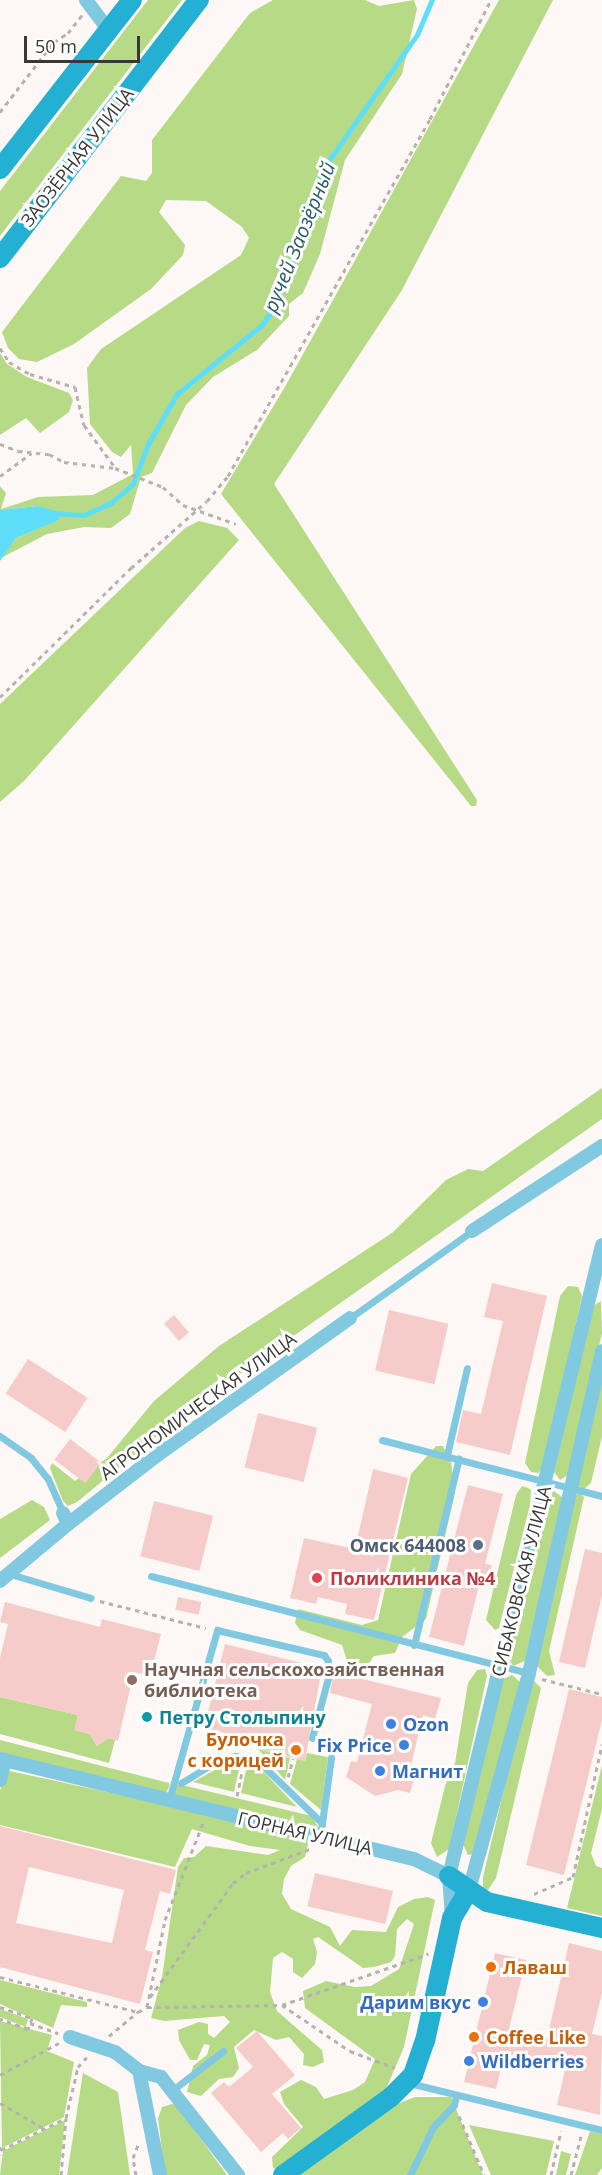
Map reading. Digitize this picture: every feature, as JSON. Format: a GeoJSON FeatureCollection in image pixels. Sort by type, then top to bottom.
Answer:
{"type":"FeatureCollection","features":[{"type":"Feature","properties":{"kind":"main road"},"geometry":{"type":"LineString","coordinates":[[0,169],[132,0]]}},
{"type":"Feature","properties":{"kind":"main road","name":"ЗАОЗЁРНАЯ УЛИЦА"},"geometry":{"type":"LineString","coordinates":[[0,258],[199,0]]}},
{"type":"Feature","properties":{"kind":"main road","name":"ГОРНАЯ УЛИЦА"},"geometry":{"type":"LineString","coordinates":[[449,1876],[487,1902],[602,1928]]}},
{"type":"Feature","properties":{"kind":"main road","name":"СИБАКОВСКАЯ УЛИЦА"},"geometry":{"type":"LineString","coordinates":[[410,2079],[425,2041],[452,1918],[469,1890]]}},
{"type":"Feature","properties":{"kind":"main road"},"geometry":{"type":"LineString","coordinates":[[284,2175],[410,2079]]}},
{"type":"Feature","properties":{"kind":"street"},"geometry":{"type":"LineString","coordinates":[[88,3],[109,30]]}},
{"type":"Feature","properties":{"kind":"street"},"geometry":{"type":"LineString","coordinates":[[472,1231],[602,1146]]}},
{"type":"Feature","properties":{"kind":"street","name":"СИБАКОВСКАЯ УЛИЦА"},"geometry":{"type":"LineString","coordinates":[[452,1918],[447,1893],[449,1876],[545,1483],[596,1292],[602,1245]]}},
{"type":"Feature","properties":{"kind":"street","name":"АГРОНОМИЧЕСКАЯ УЛИЦА"},"geometry":{"type":"LineString","coordinates":[[5,1577],[66,1519],[350,1318]]}},
{"type":"Feature","properties":{"kind":"street","name":"СИБАКОВСКАЯ УЛИЦА"},"geometry":{"type":"LineString","coordinates":[[469,1890],[529,1673],[602,1350]]}},
{"type":"Feature","properties":{"kind":"street"},"geometry":{"type":"LineString","coordinates":[[0,1780],[3,1760]]}},
{"type":"Feature","properties":{"kind":"street","name":"ГОРНАЯ УЛИЦА"},"geometry":{"type":"LineString","coordinates":[[3,1760],[208,1810],[321,1830],[340,1841],[414,1859],[449,1876]]}},
{"type":"Feature","properties":{"kind":"street"},"geometry":{"type":"LineString","coordinates":[[70,2037],[115,2052],[139,2071],[161,2077],[174,2089],[238,2175]]}},
{"type":"Feature","properties":{"kind":"street"},"geometry":{"type":"LineString","coordinates":[[139,2071],[160,2175]]}},
{"type":"Feature","properties":{"kind":"lane"},"geometry":{"type":"LineString","coordinates":[[350,1318],[472,1231]]}},
{"type":"Feature","properties":{"kind":"lane"},"geometry":{"type":"LineString","coordinates":[[447,1455],[467,1368]]}},
{"type":"Feature","properties":{"kind":"lane"},"geometry":{"type":"LineString","coordinates":[[0,1436],[31,1458],[48,1479],[66,1519]]}},
{"type":"Feature","properties":{"kind":"lane"},"geometry":{"type":"LineString","coordinates":[[382,1440],[602,1496]]}},
{"type":"Feature","properties":{"kind":"lane"},"geometry":{"type":"LineString","coordinates":[[414,1645],[459,1458]]}},
{"type":"Feature","properties":{"kind":"lane"},"geometry":{"type":"LineString","coordinates":[[151,1576],[529,1673]]}},
{"type":"Feature","properties":{"kind":"lane"},"geometry":{"type":"LineString","coordinates":[[5,1577],[91,1598]]}},
{"type":"Feature","properties":{"kind":"lane"},"geometry":{"type":"LineString","coordinates":[[169,1800],[217,1630],[324,1655],[328,1661],[328,1678],[312,1738]]}},
{"type":"Feature","properties":{"kind":"lane"},"geometry":{"type":"LineString","coordinates":[[181,1783],[217,1761],[245,1756],[258,1761],[286,1788],[321,1830]]}},
{"type":"Feature","properties":{"kind":"lane"},"geometry":{"type":"LineString","coordinates":[[321,1830],[331,1758]]}},
{"type":"Feature","properties":{"kind":"lane"},"geometry":{"type":"LineString","coordinates":[[174,2089],[223,2051]]}},
{"type":"Feature","properties":{"kind":"lane"},"geometry":{"type":"LineString","coordinates":[[410,2079],[456,2096],[602,2130]]}},
{"type":"Feature","properties":{"kind":"lane"},"geometry":{"type":"LineString","coordinates":[[410,2175],[433,2127],[454,2105],[456,2096]]}},
{"type":"Feature","properties":{"kind":"path"},"geometry":{"type":"LineString","coordinates":[[0,698],[131,568],[197,509],[228,476],[252,439],[430,119],[491,0]]}},
{"type":"Feature","properties":{"kind":"path"},"geometry":{"type":"LineString","coordinates":[[0,111],[54,42],[68,33],[88,3]]}},
{"type":"Feature","properties":{"kind":"path"},"geometry":{"type":"LineString","coordinates":[[0,348],[9,362],[30,374],[75,387],[84,425],[115,468]]}},
{"type":"Feature","properties":{"kind":"path"},"geometry":{"type":"LineString","coordinates":[[0,444],[64,462],[115,468],[133,474],[163,486],[183,505],[236,524]]}},
{"type":"Feature","properties":{"kind":"path"},"geometry":{"type":"LineString","coordinates":[[0,476],[33,452]]}},
{"type":"Feature","properties":{"kind":"path"},"geometry":{"type":"LineString","coordinates":[[91,1598],[116,1608],[217,1630]]}},
{"type":"Feature","properties":{"kind":"path"},"geometry":{"type":"LineString","coordinates":[[529,1673],[602,1694]]}},
{"type":"Feature","properties":{"kind":"path"},"geometry":{"type":"LineString","coordinates":[[508,1906],[573,1877],[602,1744]]}},
{"type":"Feature","properties":{"kind":"path"},"geometry":{"type":"LineString","coordinates":[[237,1796],[245,1756]]}},
{"type":"Feature","properties":{"kind":"path"},"geometry":{"type":"LineString","coordinates":[[286,1788],[294,1759]]}},
{"type":"Feature","properties":{"kind":"path"},"geometry":{"type":"LineString","coordinates":[[147,2007],[165,1920],[208,1810]]}},
{"type":"Feature","properties":{"kind":"path"},"geometry":{"type":"LineString","coordinates":[[150,1997],[233,1883],[266,1865],[340,1841]]}},
{"type":"Feature","properties":{"kind":"path"},"geometry":{"type":"LineString","coordinates":[[61,2175],[66,2118],[78,2067],[98,2046],[138,2012],[147,2007],[282,2005],[445,1948]]}},
{"type":"Feature","properties":{"kind":"path"},"geometry":{"type":"LineString","coordinates":[[0,1977],[138,2012]]}},
{"type":"Feature","properties":{"kind":"path"},"geometry":{"type":"LineString","coordinates":[[282,2005],[350,2051],[410,2079]]}},
{"type":"Feature","properties":{"kind":"path"},"geometry":{"type":"LineString","coordinates":[[0,2007],[32,2018],[28,2029],[0,2019]]}},
{"type":"Feature","properties":{"kind":"path"},"geometry":{"type":"LineString","coordinates":[[0,2075],[47,2052],[68,2036],[30,2023]]}},
{"type":"Feature","properties":{"kind":"path"},"geometry":{"type":"LineString","coordinates":[[0,2103],[45,2129]]}},
{"type":"Feature","properties":{"kind":"path"},"geometry":{"type":"LineString","coordinates":[[454,2105],[484,2175]]}},
{"type":"Feature","properties":{"kind":"path"},"geometry":{"type":"LineString","coordinates":[[0,2155],[1,2148],[66,2118]]}},
{"type":"Feature","properties":{"kind":"path"},"geometry":{"type":"LineString","coordinates":[[551,2175],[564,2121]]}},
{"type":"Feature","properties":{"kind":"path"},"geometry":{"type":"LineString","coordinates":[[571,2175],[583,2126]]}},
{"type":"Feature","properties":{"kind":"green space"},"geometry":{"type":"Polygon","coordinates":[[[148,0],[182,0],[0,236],[0,191],[148,0]]]}},
{"type":"Feature","properties":{"kind":"green space"},"geometry":{"type":"Polygon","coordinates":[[[273,0],[365,0],[379,6],[414,0],[417,9],[402,74],[345,160],[320,254],[303,293],[289,304],[289,316],[257,350],[213,377],[186,405],[152,473],[141,477],[130,514],[111,528],[84,527],[47,534],[1,558],[16,538],[58,520],[59,513],[38,506],[0,510],[0,486],[6,493],[1,509],[38,497],[93,495],[133,474],[131,445],[121,457],[112,452],[90,424],[87,368],[101,349],[241,255],[249,238],[242,227],[206,201],[166,200],[159,212],[185,245],[183,255],[151,289],[74,344],[37,362],[19,359],[8,348],[2,332],[121,176],[146,181],[152,173],[152,140],[250,13],[273,0]]]}},
{"type":"Feature","properties":{"kind":"green space"},"geometry":{"type":"Polygon","coordinates":[[[499,0],[553,0],[402,290],[274,484],[477,800],[476,806],[471,806],[221,494],[286,385],[499,0]]]}},
{"type":"Feature","properties":{"kind":"green space"},"geometry":{"type":"Polygon","coordinates":[[[0,353],[7,364],[27,377],[69,393],[73,400],[69,412],[40,433],[26,418],[0,435],[0,353]]]}},
{"type":"Feature","properties":{"kind":"green space"},"geometry":{"type":"Polygon","coordinates":[[[199,521],[227,528],[239,540],[24,781],[0,802],[0,704],[185,528],[199,521]]]}},
{"type":"Feature","properties":{"kind":"green space"},"geometry":{"type":"Polygon","coordinates":[[[602,1088],[602,1119],[191,1408],[77,1502],[68,1506],[63,1501],[50,1468],[52,1463],[75,1481],[107,1458],[154,1401],[219,1346],[392,1233],[446,1180],[468,1169],[483,1171],[602,1088]]]}},
{"type":"Feature","properties":{"kind":"green space"},"geometry":{"type":"Polygon","coordinates":[[[568,1286],[578,1287],[582,1296],[544,1466],[538,1473],[531,1472],[525,1463],[560,1296],[568,1286]]]}},
{"type":"Feature","properties":{"kind":"green space"},"geometry":{"type":"Polygon","coordinates":[[[601,1301],[602,1333],[568,1475],[560,1480],[554,1472],[593,1306],[601,1301]]]}},
{"type":"Feature","properties":{"kind":"green space"},"geometry":{"type":"Polygon","coordinates":[[[602,1368],[602,1436],[591,1483],[584,1489],[576,1485],[602,1368]]]}},
{"type":"Feature","properties":{"kind":"green space"},"geometry":{"type":"Polygon","coordinates":[[[436,1446],[443,1446],[451,1462],[455,1493],[426,1619],[402,1637],[395,1653],[374,1656],[365,1669],[348,1664],[342,1645],[300,1630],[295,1623],[298,1609],[362,1625],[378,1620],[411,1474],[436,1446]]]}},
{"type":"Feature","properties":{"kind":"green space"},"geometry":{"type":"Polygon","coordinates":[[[522,1486],[531,1489],[530,1505],[499,1628],[495,1630],[486,1620],[516,1495],[522,1486]]]}},
{"type":"Feature","properties":{"kind":"green space"},"geometry":{"type":"Polygon","coordinates":[[[553,1490],[563,1498],[525,1661],[513,1666],[508,1657],[553,1490]]]}},
{"type":"Feature","properties":{"kind":"green space"},"geometry":{"type":"Polygon","coordinates":[[[579,1493],[584,1497],[549,1651],[555,1675],[547,1676],[536,1665],[574,1497],[579,1493]]]}},
{"type":"Feature","properties":{"kind":"green space"},"geometry":{"type":"Polygon","coordinates":[[[32,1500],[44,1507],[50,1520],[0,1558],[0,1519],[32,1500]]]}},
{"type":"Feature","properties":{"kind":"green space"},"geometry":{"type":"Polygon","coordinates":[[[485,1669],[487,1676],[449,1849],[437,1857],[431,1843],[445,1786],[455,1763],[468,1683],[477,1670],[485,1669]]]}},
{"type":"Feature","properties":{"kind":"green space"},"geometry":{"type":"Polygon","coordinates":[[[512,1675],[520,1682],[479,1853],[468,1855],[463,1844],[503,1679],[512,1675]]]}},
{"type":"Feature","properties":{"kind":"green space"},"geometry":{"type":"Polygon","coordinates":[[[534,1681],[541,1688],[496,1878],[488,1890],[483,1888],[483,1877],[528,1688],[534,1681]]]}},
{"type":"Feature","properties":{"kind":"green space"},"geometry":{"type":"Polygon","coordinates":[[[0,1697],[78,1715],[75,1730],[90,1734],[97,1746],[108,1738],[115,1740],[109,1763],[0,1734],[0,1697]]]}},
{"type":"Feature","properties":{"kind":"green space"},"geometry":{"type":"Polygon","coordinates":[[[0,1740],[169,1783],[169,1787],[166,1793],[0,1753],[0,1740]]]}},
{"type":"Feature","properties":{"kind":"green space"},"geometry":{"type":"Polygon","coordinates":[[[258,1749],[290,1758],[285,1780],[258,1749]]]}},
{"type":"Feature","properties":{"kind":"green space"},"geometry":{"type":"Polygon","coordinates":[[[307,1753],[328,1757],[321,1810],[290,1784],[297,1759],[305,1761],[307,1753]]]}},
{"type":"Feature","properties":{"kind":"green space"},"geometry":{"type":"Polygon","coordinates":[[[229,1762],[240,1765],[234,1792],[193,1782],[229,1762]]]}},
{"type":"Feature","properties":{"kind":"green space"},"geometry":{"type":"Polygon","coordinates":[[[602,1765],[602,1809],[591,1853],[596,1866],[602,1868],[602,1916],[567,1908],[602,1765]]]}},
{"type":"Feature","properties":{"kind":"green space"},"geometry":{"type":"Polygon","coordinates":[[[247,1766],[263,1771],[297,1807],[241,1793],[247,1766]]]}},
{"type":"Feature","properties":{"kind":"green space"},"geometry":{"type":"Polygon","coordinates":[[[5,1770],[310,1836],[305,1857],[291,1866],[284,1879],[282,1894],[291,1909],[330,1927],[340,1946],[352,1930],[386,1932],[398,1907],[414,1899],[428,1897],[435,1900],[404,2047],[386,2089],[281,2171],[273,2168],[272,2157],[303,2127],[284,2104],[280,2092],[301,2080],[316,2087],[324,2099],[353,2090],[365,2082],[375,2059],[305,2008],[303,1991],[326,1981],[355,1987],[371,1986],[399,1969],[414,1924],[407,1919],[397,1929],[395,1956],[391,1962],[374,1967],[363,1968],[318,1937],[313,1939],[317,1952],[315,1964],[302,1978],[293,1972],[293,1959],[282,1952],[273,1958],[270,1992],[277,2011],[322,2050],[324,2062],[313,2067],[303,2065],[304,2054],[289,2037],[276,2040],[254,2030],[234,2047],[239,2068],[233,2077],[219,2079],[201,2096],[187,2092],[193,2066],[207,2055],[210,2045],[204,2044],[197,2060],[190,2060],[179,2040],[178,2030],[199,2022],[208,2024],[208,2034],[214,2038],[230,2022],[224,2016],[164,2021],[151,2018],[162,1977],[178,1867],[184,1858],[194,1857],[206,1846],[268,1855],[280,1850],[250,1846],[192,1829],[175,1867],[0,1825],[0,1791],[5,1770]]]}},
{"type":"Feature","properties":{"kind":"green space"},"geometry":{"type":"Polygon","coordinates":[[[178,1784],[312,1816],[319,1829],[173,1795],[178,1784]]]}},
{"type":"Feature","properties":{"kind":"green space"},"geometry":{"type":"Polygon","coordinates":[[[0,1980],[87,2002],[87,2007],[61,2005],[53,2028],[0,2004],[0,1980]]]}},
{"type":"Feature","properties":{"kind":"green space"},"geometry":{"type":"Polygon","coordinates":[[[0,2009],[28,2019],[26,2027],[0,2017],[0,2009]]]}},
{"type":"Feature","properties":{"kind":"green space"},"geometry":{"type":"Polygon","coordinates":[[[0,2021],[52,2035],[47,2051],[74,2062],[64,2117],[2,2148],[0,2021]]]}},
{"type":"Feature","properties":{"kind":"green space"},"geometry":{"type":"Polygon","coordinates":[[[83,2073],[118,2092],[130,2175],[67,2175],[83,2073]]]}},
{"type":"Feature","properties":{"kind":"green space"},"geometry":{"type":"Polygon","coordinates":[[[415,2097],[451,2097],[483,2175],[292,2175],[387,2108],[415,2097]]]}},
{"type":"Feature","properties":{"kind":"green space"},"geometry":{"type":"Polygon","coordinates":[[[176,2105],[227,2175],[165,2175],[158,2118],[162,2107],[176,2105]]]}},
{"type":"Feature","properties":{"kind":"green space"},"geometry":{"type":"Polygon","coordinates":[[[65,2120],[59,2175],[0,2175],[3,2151],[65,2120]]]}},
{"type":"Feature","properties":{"kind":"green space"},"geometry":{"type":"Polygon","coordinates":[[[469,2125],[554,2141],[546,2175],[491,2175],[469,2125]]]}},
{"type":"Feature","properties":{"kind":"green space"},"geometry":{"type":"Polygon","coordinates":[[[590,2131],[602,2134],[602,2168],[597,2175],[575,2175],[590,2131]]]}},
{"type":"Feature","properties":{"kind":"green space"},"geometry":{"type":"Polygon","coordinates":[[[561,2151],[571,2154],[566,2175],[556,2175],[561,2151]]]}},
{"type":"Feature","properties":{"kind":"water"},"geometry":{"type":"Polygon","coordinates":[[[38,506],[59,512],[59,520],[16,538],[0,561],[0,510],[38,506]]]}},
{"type":"Feature","properties":{"kind":"building"},"geometry":{"type":"Polygon","coordinates":[[[492,1283],[547,1296],[510,1455],[456,1442],[463,1410],[481,1414],[503,1321],[484,1317],[492,1283]]]}},
{"type":"Feature","properties":{"kind":"building"},"geometry":{"type":"Polygon","coordinates":[[[389,1310],[448,1324],[434,1384],[375,1370],[389,1310]]]}},
{"type":"Feature","properties":{"kind":"building"},"geometry":{"type":"Polygon","coordinates":[[[174,1315],[189,1333],[179,1341],[164,1323],[174,1315]]]}},
{"type":"Feature","properties":{"kind":"building"},"geometry":{"type":"Polygon","coordinates":[[[28,1359],[88,1398],[65,1432],[6,1393],[28,1359]]]}},
{"type":"Feature","properties":{"kind":"building"},"geometry":{"type":"Polygon","coordinates":[[[258,1413],[317,1428],[304,1482],[244,1467],[258,1413]]]}},
{"type":"Feature","properties":{"kind":"building"},"geometry":{"type":"Polygon","coordinates":[[[70,1439],[101,1462],[85,1483],[54,1460],[70,1439]]]}},
{"type":"Feature","properties":{"kind":"building"},"geometry":{"type":"Polygon","coordinates":[[[373,1469],[408,1478],[374,1620],[345,1614],[347,1604],[318,1597],[316,1604],[290,1598],[304,1538],[355,1549],[373,1469]]]}},
{"type":"Feature","properties":{"kind":"building"},"geometry":{"type":"Polygon","coordinates":[[[468,1485],[503,1494],[485,1564],[492,1565],[488,1583],[480,1581],[464,1646],[429,1637],[468,1485]]]}},
{"type":"Feature","properties":{"kind":"building"},"geometry":{"type":"Polygon","coordinates":[[[154,1501],[213,1516],[199,1571],[140,1556],[154,1501]]]}},
{"type":"Feature","properties":{"kind":"building"},"geometry":{"type":"Polygon","coordinates":[[[585,1549],[602,1553],[602,1595],[585,1668],[559,1662],[585,1549]]]}},
{"type":"Feature","properties":{"kind":"building"},"geometry":{"type":"Polygon","coordinates":[[[178,1597],[201,1602],[199,1615],[175,1610],[178,1597]]]}},
{"type":"Feature","properties":{"kind":"building"},"geometry":{"type":"Polygon","coordinates":[[[5,1602],[100,1627],[102,1619],[161,1634],[150,1676],[134,1672],[118,1741],[108,1738],[97,1746],[90,1734],[74,1730],[78,1715],[0,1697],[0,1658],[8,1624],[0,1622],[5,1602]]]}},
{"type":"Feature","properties":{"kind":"building"},"geometry":{"type":"Polygon","coordinates":[[[225,1644],[322,1668],[305,1761],[257,1749],[259,1741],[204,1728],[225,1644]]]}},
{"type":"Feature","properties":{"kind":"building"},"geometry":{"type":"Polygon","coordinates":[[[342,1666],[356,1670],[354,1677],[441,1698],[435,1719],[423,1715],[409,1774],[415,1776],[410,1793],[398,1790],[375,1796],[346,1777],[351,1761],[357,1762],[372,1704],[330,1693],[334,1671],[340,1672],[342,1666]]]}},
{"type":"Feature","properties":{"kind":"building"},"geometry":{"type":"Polygon","coordinates":[[[569,1689],[602,1697],[602,1720],[564,1875],[526,1865],[569,1689]]]}},
{"type":"Feature","properties":{"kind":"building"},"geometry":{"type":"Polygon","coordinates":[[[0,1826],[176,1870],[170,1894],[160,1891],[145,1950],[153,1952],[140,2004],[0,1967],[0,1826]],[[29,1867],[16,1923],[112,1943],[124,1890],[29,1867]]]}},
{"type":"Feature","properties":{"kind":"building"},"geometry":{"type":"Polygon","coordinates":[[[315,1873],[393,1891],[385,1924],[307,1906],[315,1873]]]}},
{"type":"Feature","properties":{"kind":"building"},"geometry":{"type":"Polygon","coordinates":[[[569,1943],[602,1951],[602,1993],[592,2034],[602,2036],[600,2115],[557,2105],[565,2070],[504,2056],[496,2089],[464,2082],[495,1953],[526,1960],[509,2029],[547,2038],[569,1943]]]}},
{"type":"Feature","properties":{"kind":"building"},"geometry":{"type":"Polygon","coordinates":[[[257,2031],[295,2075],[272,2094],[301,2128],[288,2139],[283,2133],[261,2152],[211,2093],[224,2082],[229,2087],[253,2067],[236,2048],[257,2031]]]}},
{"type":"Feature","properties":{"kind":"waterway","name":"ручей Заозёрный"},"geometry":{"type":"LineString","coordinates":[[54,513],[84,515],[111,503],[133,484],[148,444],[177,394],[262,325],[277,303],[323,169],[417,35],[432,0]]}},
{"type":"Feature","properties":{"kind":"place","name":"Омск 644008"},"geometry":{"type":"Point","coordinates":[478,1545]}},
{"type":"Feature","properties":{"kind":"place","name":"Поликлиника №4"},"geometry":{"type":"Point","coordinates":[317,1578]}},
{"type":"Feature","properties":{"kind":"place","name":"Научная сельскохозяйственная библиотека"},"geometry":{"type":"Point","coordinates":[132,1680]}},
{"type":"Feature","properties":{"kind":"place","name":"Петру Столыпину"},"geometry":{"type":"Point","coordinates":[147,1717]}},
{"type":"Feature","properties":{"kind":"place","name":"Ozon"},"geometry":{"type":"Point","coordinates":[391,1724]}},
{"type":"Feature","properties":{"kind":"place","name":"Fix Price"},"geometry":{"type":"Point","coordinates":[404,1745]}},
{"type":"Feature","properties":{"kind":"place","name":"Булочка с корицей"},"geometry":{"type":"Point","coordinates":[296,1750]}},
{"type":"Feature","properties":{"kind":"place","name":"Магнит"},"geometry":{"type":"Point","coordinates":[380,1771]}},
{"type":"Feature","properties":{"kind":"place","name":"Лаваш"},"geometry":{"type":"Point","coordinates":[491,1967]}},
{"type":"Feature","properties":{"kind":"place","name":"Дарим вкус"},"geometry":{"type":"Point","coordinates":[483,2002]}},
{"type":"Feature","properties":{"kind":"place","name":"Coffee Like"},"geometry":{"type":"Point","coordinates":[474,2037]}},
{"type":"Feature","properties":{"kind":"place","name":"Wildberries"},"geometry":{"type":"Point","coordinates":[469,2061]}}]}
